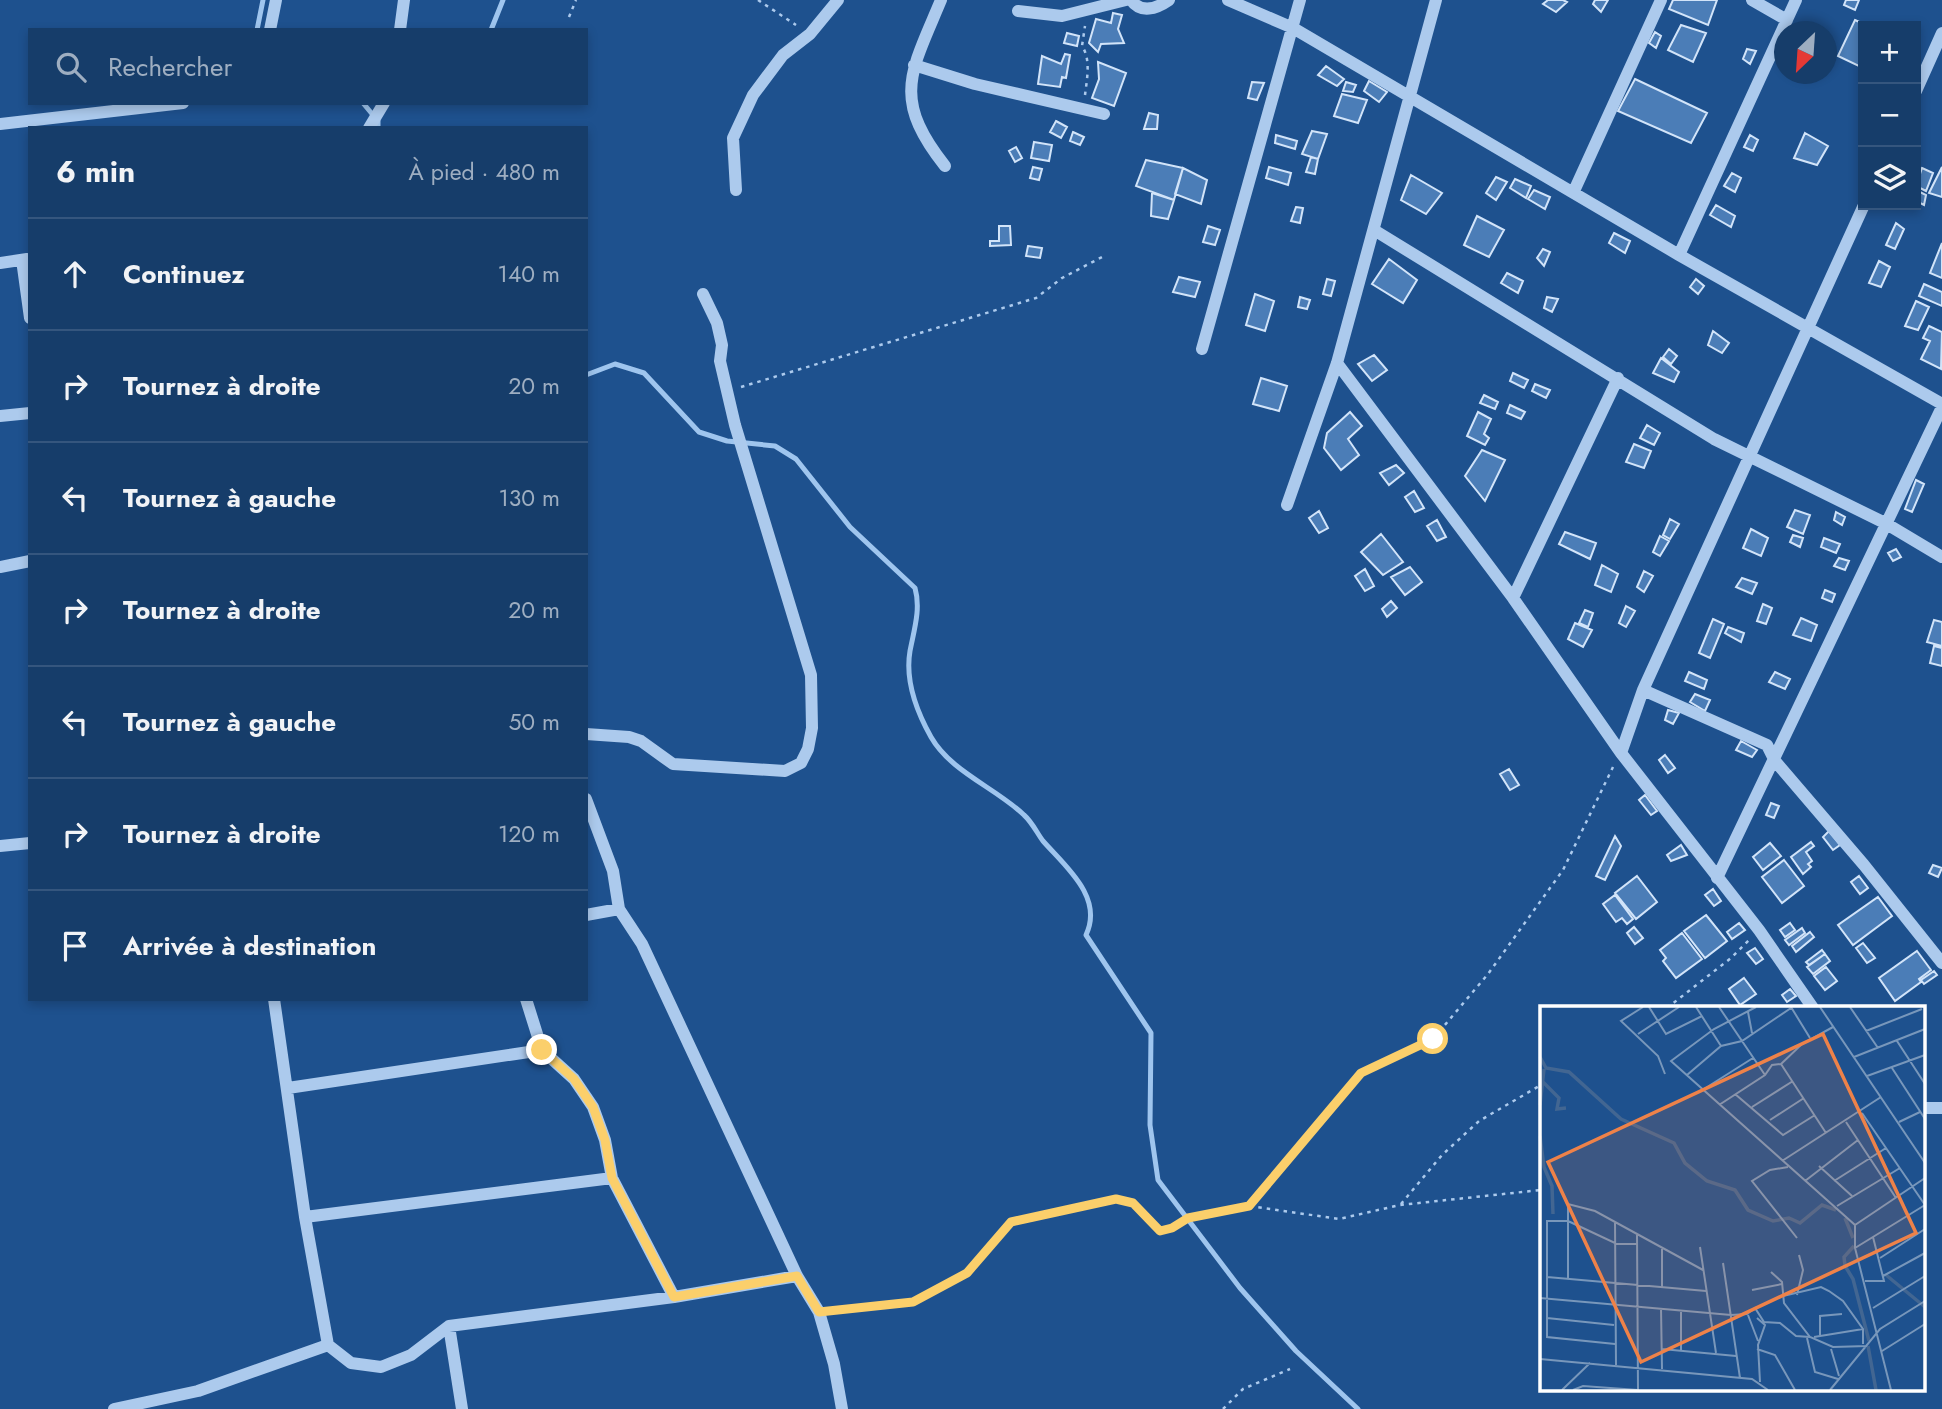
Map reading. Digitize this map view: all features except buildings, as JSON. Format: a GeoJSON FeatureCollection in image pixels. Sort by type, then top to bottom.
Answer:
{"type":"FeatureCollection","features":[{"type":"Feature","properties":{"kind":"street"},"geometry":{"type":"LineString","coordinates":[[270,28],[276,0]]}},
{"type":"Feature","properties":{"kind":"street"},"geometry":{"type":"LineString","coordinates":[[400,28],[404,0]]}},
{"type":"Feature","properties":{"kind":"street"},"geometry":{"type":"LineString","coordinates":[[736,190],[732,146],[735,131],[753,96],[783,55],[810,34],[838,0]]}},
{"type":"Feature","properties":{"kind":"street"},"geometry":{"type":"LineString","coordinates":[[940,0],[914,65],[911,107],[935,153],[945,166]]}},
{"type":"Feature","properties":{"kind":"street"},"geometry":{"type":"LineString","coordinates":[[1018,11],[1062,16],[1086,8],[1128,0],[1142,9],[1153,9],[1169,0]]}},
{"type":"Feature","properties":{"kind":"street"},"geometry":{"type":"LineString","coordinates":[[1228,0],[1293,28],[1942,406],[1717,878]]}},
{"type":"Feature","properties":{"kind":"street"},"geometry":{"type":"LineString","coordinates":[[1202,349],[1300,0]]}},
{"type":"Feature","properties":{"kind":"street"},"geometry":{"type":"LineString","coordinates":[[1287,505],[1337,363],[1436,0]]}},
{"type":"Feature","properties":{"kind":"street"},"geometry":{"type":"LineString","coordinates":[[1574,191],[1661,0]]}},
{"type":"Feature","properties":{"kind":"street"},"geometry":{"type":"LineString","coordinates":[[1752,0],[1787,20]]}},
{"type":"Feature","properties":{"kind":"street"},"geometry":{"type":"LineString","coordinates":[[1679,255],[1796,0]]}},
{"type":"Feature","properties":{"kind":"street"},"geometry":{"type":"LineString","coordinates":[[1919,84],[1942,33]]}},
{"type":"Feature","properties":{"kind":"street"},"geometry":{"type":"LineString","coordinates":[[914,65],[975,84],[1104,114]]}},
{"type":"Feature","properties":{"kind":"street"},"geometry":{"type":"LineString","coordinates":[[0,124],[166,105]]}},
{"type":"Feature","properties":{"kind":"street"},"geometry":{"type":"LineString","coordinates":[[370,126],[383,105]]}},
{"type":"Feature","properties":{"kind":"street"},"geometry":{"type":"LineString","coordinates":[[1621,753],[1643,690],[1862,210]]}},
{"type":"Feature","properties":{"kind":"street"},"geometry":{"type":"LineString","coordinates":[[1374,230],[1747,457],[1885,523],[1942,558]]}},
{"type":"Feature","properties":{"kind":"street"},"geometry":{"type":"LineString","coordinates":[[0,262],[26,259],[28,288]]}},
{"type":"Feature","properties":{"kind":"street"},"geometry":{"type":"LineString","coordinates":[[588,734],[629,737],[641,741],[673,764],[785,771],[800,763],[808,749],[812,728],[811,675],[735,425],[720,360],[719,331],[703,293]]}},
{"type":"Feature","properties":{"kind":"street"},"geometry":{"type":"LineString","coordinates":[[1337,363],[1513,598],[1621,753],[1759,930],[1812,1006]]}},
{"type":"Feature","properties":{"kind":"street"},"geometry":{"type":"LineString","coordinates":[[1513,598],[1618,378]]}},
{"type":"Feature","properties":{"kind":"street"},"geometry":{"type":"LineString","coordinates":[[0,416],[28,414]]}},
{"type":"Feature","properties":{"kind":"street"},"geometry":{"type":"LineString","coordinates":[[0,567],[28,561]]}},
{"type":"Feature","properties":{"kind":"street"},"geometry":{"type":"LineString","coordinates":[[1643,690],[1767,746],[1775,761],[1864,865],[1942,963]]}},
{"type":"Feature","properties":{"kind":"street"},"geometry":{"type":"LineString","coordinates":[[588,804],[613,871],[619,909],[642,944],[797,1276],[819,1312],[834,1364],[842,1409]]}},
{"type":"Feature","properties":{"kind":"street"},"geometry":{"type":"LineString","coordinates":[[0,846],[28,843]]}},
{"type":"Feature","properties":{"kind":"street"},"geometry":{"type":"LineString","coordinates":[[588,915],[619,909]]}},
{"type":"Feature","properties":{"kind":"street"},"geometry":{"type":"LineString","coordinates":[[274,1001],[305,1217],[328,1346],[351,1363],[381,1367],[411,1355],[449,1326],[674,1297],[797,1276]]}},
{"type":"Feature","properties":{"kind":"street"},"geometry":{"type":"LineString","coordinates":[[527,1001],[542,1050],[574,1079],[593,1107],[605,1140],[612,1178],[674,1297]]}},
{"type":"Feature","properties":{"kind":"street"},"geometry":{"type":"LineString","coordinates":[[288,1088],[542,1050]]}},
{"type":"Feature","properties":{"kind":"street"},"geometry":{"type":"LineString","coordinates":[[1924,1108],[1942,1108]]}},
{"type":"Feature","properties":{"kind":"street"},"geometry":{"type":"LineString","coordinates":[[305,1217],[612,1178]]}},
{"type":"Feature","properties":{"kind":"street"},"geometry":{"type":"LineString","coordinates":[[449,1326],[462,1409]]}},
{"type":"Feature","properties":{"kind":"street"},"geometry":{"type":"LineString","coordinates":[[114,1409],[198,1391],[328,1346]]}},
{"type":"Feature","properties":{"kind":"path"},"geometry":{"type":"LineString","coordinates":[[569,17],[576,0]]}},
{"type":"Feature","properties":{"kind":"path"},"geometry":{"type":"LineString","coordinates":[[758,0],[810,34]]}},
{"type":"Feature","properties":{"kind":"path"},"geometry":{"type":"LineString","coordinates":[[1082,108],[1087,82],[1086,52],[1082,46],[1086,8]]}},
{"type":"Feature","properties":{"kind":"path"},"geometry":{"type":"LineString","coordinates":[[727,391],[1036,298],[1062,278],[1104,256]]}},
{"type":"Feature","properties":{"kind":"path"},"geometry":{"type":"LineString","coordinates":[[1249,1206],[1361,1073],[1433,1039],[1488,974],[1563,870],[1621,753]]}},
{"type":"Feature","properties":{"kind":"path"},"geometry":{"type":"LineString","coordinates":[[1670,1006],[1731,958],[1759,930]]}},
{"type":"Feature","properties":{"kind":"path"},"geometry":{"type":"LineString","coordinates":[[1400,1205],[1442,1155],[1479,1121],[1540,1086]]}},
{"type":"Feature","properties":{"kind":"path"},"geometry":{"type":"LineString","coordinates":[[819,1312],[913,1302],[967,1273],[1011,1222],[1116,1199],[1133,1203],[1160,1231],[1172,1228],[1188,1218],[1249,1206],[1339,1219],[1400,1205],[1540,1190]]}},
{"type":"Feature","properties":{"kind":"path"},"geometry":{"type":"LineString","coordinates":[[1223,1409],[1243,1389],[1290,1369]]}},
{"type":"Feature","properties":{"kind":"waterway"},"geometry":{"type":"LineString","coordinates":[[257,28],[263,0]]}},
{"type":"Feature","properties":{"kind":"waterway"},"geometry":{"type":"LineString","coordinates":[[492,28],[503,0]]}},
{"type":"Feature","properties":{"kind":"waterway"},"geometry":{"type":"LineString","coordinates":[[365,105],[378,121],[378,126]]}},
{"type":"Feature","properties":{"kind":"waterway"},"geometry":{"type":"LineString","coordinates":[[588,374],[615,364],[644,373],[699,432],[727,441],[775,446],[796,459],[850,527],[915,588],[917,612],[909,673],[917,706],[931,737],[950,760],[1024,815],[1080,883],[1090,908],[1086,935],[1151,1033],[1150,1125],[1158,1180],[1240,1288],[1296,1351],[1358,1409]]}},
{"type":"Feature","properties":{"kind":"route"},"geometry":{"type":"LineString","coordinates":[[542,1050],[574,1079],[593,1107],[605,1140],[612,1178],[674,1297],[797,1276],[819,1312],[913,1302],[967,1273],[1011,1222],[1116,1199],[1133,1203],[1160,1231],[1172,1228],[1188,1218],[1249,1206],[1361,1073],[1433,1039]]}}]}
